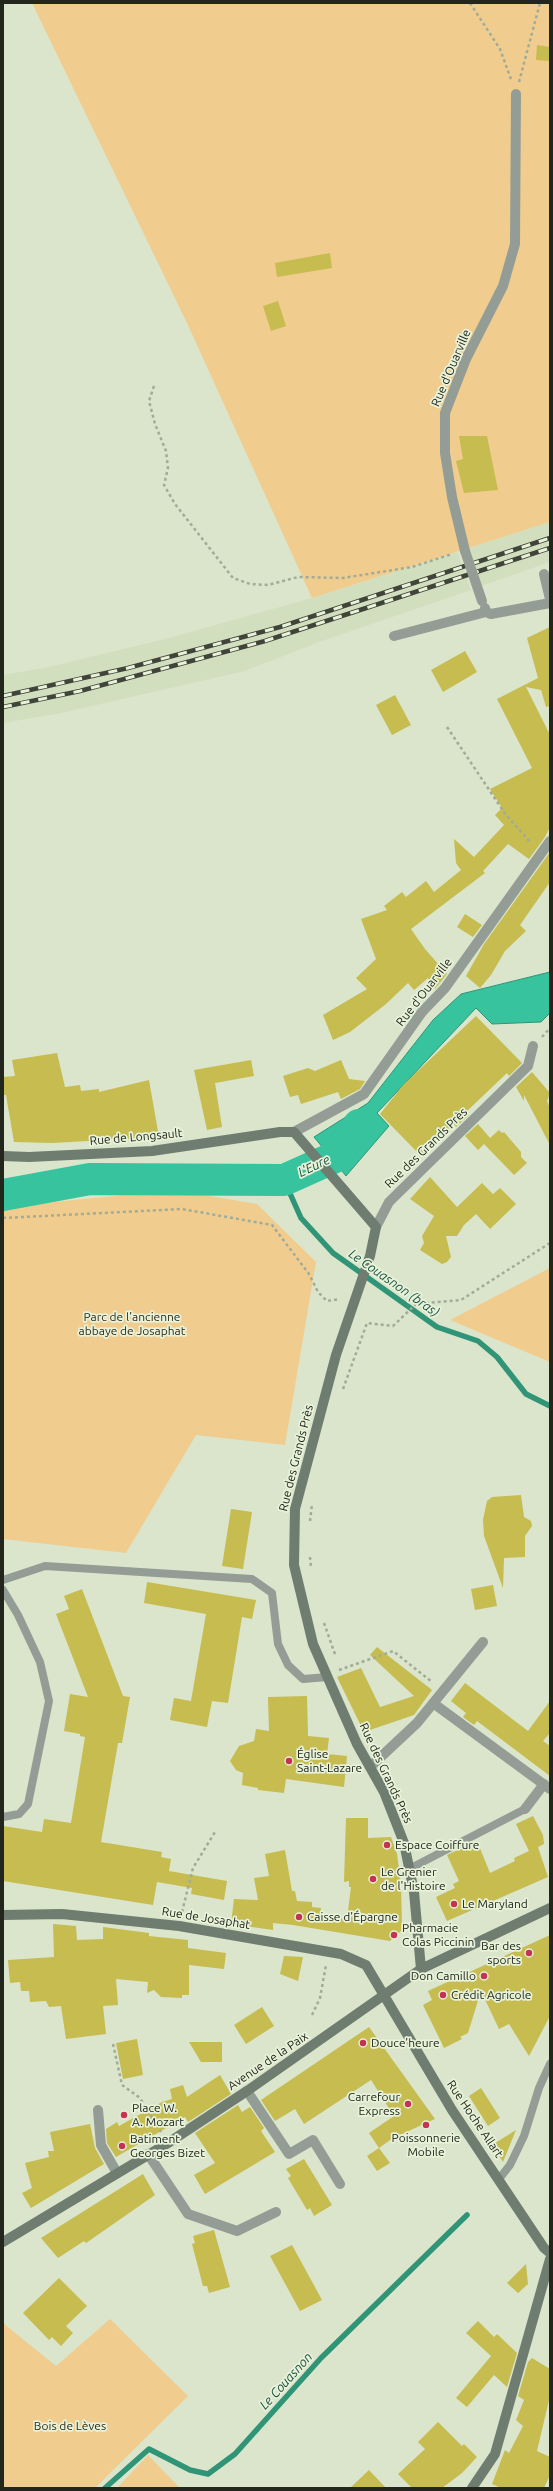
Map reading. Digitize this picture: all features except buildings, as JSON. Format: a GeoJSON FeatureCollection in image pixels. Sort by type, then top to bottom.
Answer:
{"type":"FeatureCollection","features":[{"type":"Feature","properties":{"kind":"street","name":"Rue d'Ouarville"},"geometry":{"type":"LineString","coordinates":[[486,612],[465,551],[452,497],[445,453],[445,413],[466,359],[503,286],[515,244],[516,94]]}},
{"type":"Feature","properties":{"kind":"street"},"geometry":{"type":"LineString","coordinates":[[544,574],[550,600]]}},
{"type":"Feature","properties":{"kind":"street"},"geometry":{"type":"LineString","coordinates":[[394,636],[486,612],[491,614],[550,603]]}},
{"type":"Feature","properties":{"kind":"street","name":"Rue d'Ouarville"},"geometry":{"type":"LineString","coordinates":[[294,1132],[364,1094],[422,1012],[445,988],[550,841]]}},
{"type":"Feature","properties":{"kind":"street","name":"Rue des Grands Près"},"geometry":{"type":"LineString","coordinates":[[421,1969],[418,1928],[410,1870],[404,1842],[384,1792],[358,1744],[313,1644],[294,1565],[295,1509],[336,1355],[370,1256],[376,1227],[389,1202],[528,1066],[533,1046]]}},
{"type":"Feature","properties":{"kind":"street","name":"Rue de Longsault"},"geometry":{"type":"LineString","coordinates":[[3,1156],[29,1157],[152,1151],[280,1132],[294,1132]]}},
{"type":"Feature","properties":{"kind":"street"},"geometry":{"type":"LineString","coordinates":[[294,1132],[353,1198],[376,1227]]}},
{"type":"Feature","properties":{"kind":"street"},"geometry":{"type":"LineString","coordinates":[[370,1767],[417,1723],[483,1642]]}},
{"type":"Feature","properties":{"kind":"street"},"geometry":{"type":"LineString","coordinates":[[433,1704],[547,1787],[525,1809]]}},
{"type":"Feature","properties":{"kind":"street","name":"Avenue de la Paix"},"geometry":{"type":"LineString","coordinates":[[3,2242],[168,2143],[247,2091],[421,1969],[550,1908]]}},
{"type":"Feature","properties":{"kind":"street","name":"Rue de Josaphat"},"geometry":{"type":"LineString","coordinates":[[3,1915],[62,1914],[179,1926],[341,1954],[366,1965],[384,1995]]}},
{"type":"Feature","properties":{"kind":"street","name":"Rue Hoche Allart"},"geometry":{"type":"LineString","coordinates":[[384,1995],[452,2110],[544,2248],[550,2253]]}},
{"type":"Feature","properties":{"kind":"street"},"geometry":{"type":"LineString","coordinates":[[247,2091],[290,2154],[313,2140],[340,2184]]}},
{"type":"Feature","properties":{"kind":"street"},"geometry":{"type":"LineString","coordinates":[[98,2110],[101,2145],[117,2173]]}},
{"type":"Feature","properties":{"kind":"street"},"geometry":{"type":"LineString","coordinates":[[148,2154],[188,2214],[237,2232],[276,2212]]}},
{"type":"Feature","properties":{"kind":"street"},"geometry":{"type":"LineString","coordinates":[[472,2488],[495,2454],[550,2259]]}},
{"type":"Feature","properties":{"kind":"lane"},"geometry":{"type":"LineString","coordinates":[[3,1580],[45,1566],[252,1579],[272,1593],[278,1644],[288,1665],[303,1679],[328,1677]]}},
{"type":"Feature","properties":{"kind":"lane"},"geometry":{"type":"LineString","coordinates":[[3,1590],[18,1615],[40,1662],[49,1701],[28,1804],[19,1814],[3,1817]]}},
{"type":"Feature","properties":{"kind":"lane"},"geometry":{"type":"LineString","coordinates":[[410,1870],[525,1809]]}},
{"type":"Feature","properties":{"kind":"lane"},"geometry":{"type":"LineString","coordinates":[[499,2179],[510,2165],[524,2136],[539,2088],[550,2064]]}},
{"type":"Feature","properties":{"kind":"path"},"geometry":{"type":"LineString","coordinates":[[470,3],[500,49],[516,94]]}},
{"type":"Feature","properties":{"kind":"path"},"geometry":{"type":"LineString","coordinates":[[516,94],[540,3]]}},
{"type":"Feature","properties":{"kind":"path"},"geometry":{"type":"LineString","coordinates":[[154,386],[149,401],[155,424],[166,451],[168,468],[164,485],[174,504],[233,578],[250,584],[268,585],[298,577],[343,578],[412,567],[465,551]]}},
{"type":"Feature","properties":{"kind":"path"},"geometry":{"type":"LineString","coordinates":[[447,728],[506,816],[541,854]]}},
{"type":"Feature","properties":{"kind":"path"},"geometry":{"type":"LineString","coordinates":[[3,1218],[182,1209],[272,1225],[309,1274],[318,1292],[327,1301],[343,1298]]}},
{"type":"Feature","properties":{"kind":"path"},"geometry":{"type":"LineString","coordinates":[[341,1395],[367,1323],[393,1326],[416,1304],[461,1300],[550,1243]]}},
{"type":"Feature","properties":{"kind":"path"},"geometry":{"type":"LineString","coordinates":[[310,1528],[313,1497]]}},
{"type":"Feature","properties":{"kind":"path"},"geometry":{"type":"LineString","coordinates":[[309,1550],[311,1572]]}},
{"type":"Feature","properties":{"kind":"path"},"geometry":{"type":"LineString","coordinates":[[323,1621],[340,1669],[393,1651],[444,1691]]}},
{"type":"Feature","properties":{"kind":"path"},"geometry":{"type":"LineString","coordinates":[[179,1926],[194,1868],[215,1832]]}},
{"type":"Feature","properties":{"kind":"path"},"geometry":{"type":"LineString","coordinates":[[312,2015],[320,1998],[328,1952]]}},
{"type":"Feature","properties":{"kind":"path"},"geometry":{"type":"LineString","coordinates":[[113,2044],[122,2085],[140,2098],[168,2143]]}},
{"type":"Feature","properties":{"kind":"shaded area"},"geometry":{"type":"Polygon","coordinates":[[[550,522],[550,562],[481,586],[469,548],[550,522]]]}},
{"type":"Feature","properties":{"kind":"shaded area"},"geometry":{"type":"Polygon","coordinates":[[[457,552],[471,590],[319,642],[245,671],[61,713],[3,723],[3,675],[49,667],[169,638],[312,598],[457,552]]]}},
{"type":"Feature","properties":{"kind":"shaded area"},"geometry":{"type":"Polygon","coordinates":[[[550,972],[550,1013],[541,1022],[492,1024],[476,1008],[377,1113],[389,1126],[346,1176],[314,1137],[368,1103],[433,1020],[461,994],[550,972]]]}},
{"type":"Feature","properties":{"kind":"green space"},"geometry":{"type":"Polygon","coordinates":[[[32,3],[550,3],[550,522],[312,598],[187,323],[32,3]]]}},
{"type":"Feature","properties":{"kind":"green space","name":"Parc de l'ancienne abbaye de Josaphat"},"geometry":{"type":"Polygon","coordinates":[[[175,1190],[257,1204],[316,1262],[285,1445],[196,1435],[126,1553],[3,1539],[3,1207],[175,1190]]]}},
{"type":"Feature","properties":{"kind":"green space"},"geometry":{"type":"Polygon","coordinates":[[[550,1268],[550,1362],[450,1320],[550,1268]]]}},
{"type":"Feature","properties":{"kind":"green space","name":"Bois de Lèves"},"geometry":{"type":"Polygon","coordinates":[[[110,2319],[188,2396],[95,2488],[3,2488],[3,2323],[56,2366],[110,2319]]]}},
{"type":"Feature","properties":{"kind":"green space"},"geometry":{"type":"Polygon","coordinates":[[[148,2455],[180,2488],[117,2488],[148,2455]]]}},
{"type":"Feature","properties":{"kind":"waterway","name":"L'Eure"},"geometry":{"type":"LineString","coordinates":[[3,1195],[90,1179],[284,1180],[333,1158],[359,1125]]}},
{"type":"Feature","properties":{"kind":"waterway","name":"Le Couasnon (bras)"},"geometry":{"type":"LineString","coordinates":[[284,1180],[301,1218],[333,1253],[437,1327],[478,1341],[497,1357],[526,1394],[550,1406]]}},
{"type":"Feature","properties":{"kind":"waterway","name":"Le Couasnon"},"geometry":{"type":"LineString","coordinates":[[105,2488],[149,2449],[190,2470],[208,2474],[235,2454],[321,2358],[467,2215]]}},
{"type":"Feature","properties":{"kind":"railway"},"geometry":{"type":"LineString","coordinates":[[3,696],[128,668],[280,627],[550,538]]}},
{"type":"Feature","properties":{"kind":"railway"},"geometry":{"type":"LineString","coordinates":[[3,707],[80,691],[265,641],[550,548]]}},
{"type":"Feature","properties":{"kind":"place","name":"Église Saint-Lazare"},"geometry":{"type":"Point","coordinates":[289,1761]}},
{"type":"Feature","properties":{"kind":"place","name":"Espace Coiffure"},"geometry":{"type":"Point","coordinates":[387,1845]}},
{"type":"Feature","properties":{"kind":"place","name":"Le Grenier de l'Histoire"},"geometry":{"type":"Point","coordinates":[373,1879]}},
{"type":"Feature","properties":{"kind":"place","name":"Le Maryland"},"geometry":{"type":"Point","coordinates":[454,1904]}},
{"type":"Feature","properties":{"kind":"place","name":"Caisse d'Épargne"},"geometry":{"type":"Point","coordinates":[299,1917]}},
{"type":"Feature","properties":{"kind":"place","name":"Pharmacie Colas Piccinin"},"geometry":{"type":"Point","coordinates":[394,1935]}},
{"type":"Feature","properties":{"kind":"place","name":"Bar des sports"},"geometry":{"type":"Point","coordinates":[529,1953]}},
{"type":"Feature","properties":{"kind":"place","name":"Don Camillo"},"geometry":{"type":"Point","coordinates":[484,1976]}},
{"type":"Feature","properties":{"kind":"place","name":"Crédit Agricole"},"geometry":{"type":"Point","coordinates":[443,1995]}},
{"type":"Feature","properties":{"kind":"place","name":"Douce'heure"},"geometry":{"type":"Point","coordinates":[363,2043]}},
{"type":"Feature","properties":{"kind":"place","name":"Carrefour Express"},"geometry":{"type":"Point","coordinates":[408,2104]}},
{"type":"Feature","properties":{"kind":"place","name":"Place W. A. Mozart"},"geometry":{"type":"Point","coordinates":[124,2115]}},
{"type":"Feature","properties":{"kind":"place","name":"Poissonnerie Mobile"},"geometry":{"type":"Point","coordinates":[426,2125]}},
{"type":"Feature","properties":{"kind":"place","name":"Batiment Georges Bizet"},"geometry":{"type":"Point","coordinates":[122,2146]}}]}
